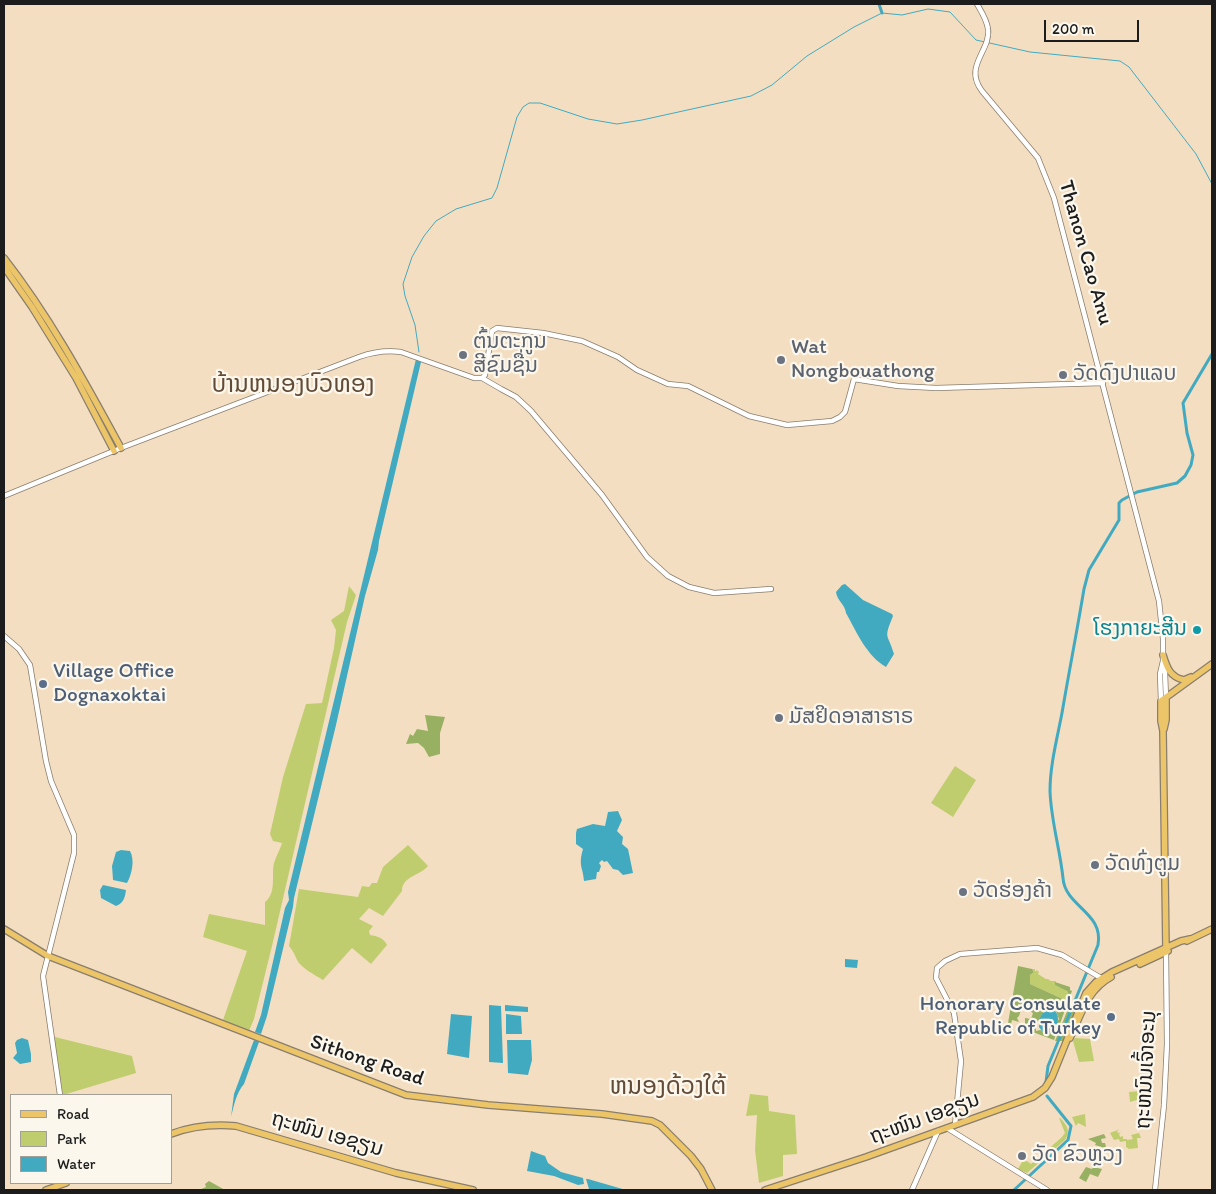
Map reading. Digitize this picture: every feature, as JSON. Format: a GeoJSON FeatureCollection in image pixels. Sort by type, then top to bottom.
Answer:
{"type":"FeatureCollection","features":[{"type":"Feature","properties":{"kind":"main road"},"geometry":{"type":"LineString","coordinates":[[4,258],[46,317],[82,374],[121,448]]}},
{"type":"Feature","properties":{"kind":"main road"},"geometry":{"type":"LineString","coordinates":[[4,267],[32,307],[76,378],[114,451]]}},
{"type":"Feature","properties":{"kind":"main road"},"geometry":{"type":"LineString","coordinates":[[1163,658],[1167,669],[1177,678],[1184,680],[1202,672]]}},
{"type":"Feature","properties":{"kind":"main road"},"geometry":{"type":"LineString","coordinates":[[1166,949],[1163,731],[1166,720],[1164,700],[1212,664]]}},
{"type":"Feature","properties":{"kind":"main road","name":"Sithong Road"},"geometry":{"type":"LineString","coordinates":[[4,929],[48,956],[211,1018],[263,1041],[413,1097],[488,1106],[602,1114],[652,1121],[660,1125],[691,1156],[701,1169],[712,1190]]}},
{"type":"Feature","properties":{"kind":"main road","name":"ຖະໜົນ ເອຊຽນ"},"geometry":{"type":"LineString","coordinates":[[765,1190],[1022,1102],[1040,1092],[1052,1078],[1086,992],[1101,978],[1212,929]]}},
{"type":"Feature","properties":{"kind":"main road","name":"ຖະໜົນ ເອຊຽນ"},"geometry":{"type":"LineString","coordinates":[[1067,1041],[1070,1039],[1090,994],[1101,983],[1166,949]]}},
{"type":"Feature","properties":{"kind":"main road","name":"ຖະໜົນ ເອຊຽນ"},"geometry":{"type":"LineString","coordinates":[[172,1134],[212,1125],[236,1126],[387,1170],[473,1190]]}},
{"type":"Feature","properties":{"kind":"main road"},"geometry":{"type":"LineString","coordinates":[[46,1190],[63,1184]]}},
{"type":"Feature","properties":{"kind":"street","name":"Thanon Cao Anu"},"geometry":{"type":"LineString","coordinates":[[977,4],[988,28],[977,63],[976,82],[1035,153],[1044,169],[1054,198],[1159,601],[1163,658]]}},
{"type":"Feature","properties":{"kind":"street"},"geometry":{"type":"LineString","coordinates":[[482,378],[485,375],[492,331],[497,328],[543,333],[582,341],[618,357],[637,370],[668,384],[688,386],[749,416],[788,425],[832,421],[840,418],[845,412],[854,379],[898,386],[936,388],[1103,383]]}},
{"type":"Feature","properties":{"kind":"street"},"geometry":{"type":"LineString","coordinates":[[4,496],[121,448],[371,353],[390,350],[401,352],[474,378],[482,378],[516,397],[531,411],[602,495],[647,558],[659,570],[684,586],[722,594],[771,589]]}},
{"type":"Feature","properties":{"kind":"street"},"geometry":{"type":"LineString","coordinates":[[4,636],[19,649],[30,665],[51,781],[74,835],[74,853],[44,968],[43,983],[60,1094]]}},
{"type":"Feature","properties":{"kind":"street"},"geometry":{"type":"LineString","coordinates":[[1163,658],[1165,673],[1164,700]]}},
{"type":"Feature","properties":{"kind":"street"},"geometry":{"type":"LineString","coordinates":[[955,1125],[961,1060],[954,1013],[936,978],[937,968],[945,961],[960,954],[1034,948],[1045,949],[1062,956],[1101,978]]}},
{"type":"Feature","properties":{"kind":"street","name":"ຖະຫນົນເຈົ້າອະນຸ"},"geometry":{"type":"LineString","coordinates":[[1155,1190],[1164,1105],[1167,1036],[1166,949]]}},
{"type":"Feature","properties":{"kind":"street"},"geometry":{"type":"LineString","coordinates":[[947,1128],[1047,1190]]}},
{"type":"Feature","properties":{"kind":"street"},"geometry":{"type":"LineString","coordinates":[[912,1190],[938,1131]]}},
{"type":"Feature","properties":{"kind":"green space"},"geometry":{"type":"Polygon","coordinates":[[[349,586],[356,595],[347,622],[272,946],[254,1019],[249,1031],[223,1020],[247,951],[203,937],[209,914],[265,925],[265,902],[271,894],[274,863],[282,843],[273,841],[270,834],[283,777],[306,704],[322,703],[336,630],[331,620],[344,611],[349,586]]]}},
{"type":"Feature","properties":{"kind":"green space"},"geometry":{"type":"Polygon","coordinates":[[[425,715],[445,717],[440,733],[440,754],[429,757],[424,748],[418,743],[406,744],[410,734],[413,736],[417,729],[428,731],[425,715]]]}},
{"type":"Feature","properties":{"kind":"green space"},"geometry":{"type":"Polygon","coordinates":[[[955,766],[976,780],[953,817],[931,803],[955,766]]]}},
{"type":"Feature","properties":{"kind":"green space"},"geometry":{"type":"Polygon","coordinates":[[[408,845],[428,866],[405,882],[402,891],[383,916],[369,908],[359,919],[373,926],[369,931],[370,935],[380,938],[387,945],[371,964],[352,948],[323,980],[302,966],[289,946],[299,889],[358,897],[362,886],[369,887],[372,883],[377,883],[383,867],[408,845]]]}},
{"type":"Feature","properties":{"kind":"green space"},"geometry":{"type":"Polygon","coordinates":[[[1018,966],[1032,969],[1033,973],[1030,975],[1030,984],[1065,1000],[1068,994],[1067,991],[1055,985],[1055,982],[1070,987],[1072,991],[1054,1040],[1022,1028],[1025,1027],[1025,1018],[1031,1019],[1033,1013],[1025,1008],[1028,1008],[1030,1002],[1027,1002],[1025,1006],[1018,1004],[1021,1010],[1017,1018],[1019,1022],[1012,1020],[1011,1024],[1008,1023],[1018,966]],[[1042,1003],[1040,1008],[1044,1012],[1040,1020],[1036,1022],[1036,1031],[1040,1030],[1048,1033],[1059,1019],[1054,1006],[1042,1003]]]}},
{"type":"Feature","properties":{"kind":"green space"},"geometry":{"type":"Polygon","coordinates":[[[1032,969],[1037,971],[1036,969],[1039,972],[1038,974],[1046,979],[1056,981],[1055,985],[1066,990],[1068,994],[1065,1000],[1030,984],[1030,975],[1033,973],[1032,969]]]}},
{"type":"Feature","properties":{"kind":"green space"},"geometry":{"type":"Polygon","coordinates":[[[1068,1009],[1075,1012],[1063,1041],[1055,1041],[1068,1009]]]}},
{"type":"Feature","properties":{"kind":"green space"},"geometry":{"type":"Polygon","coordinates":[[[53,1037],[132,1056],[136,1073],[63,1094],[53,1037]]]}},
{"type":"Feature","properties":{"kind":"green space"},"geometry":{"type":"Polygon","coordinates":[[[1075,1038],[1090,1039],[1094,1061],[1079,1062],[1073,1041],[1075,1038]]]}},
{"type":"Feature","properties":{"kind":"green space"},"geometry":{"type":"Polygon","coordinates":[[[1140,1091],[1140,1099],[1130,1102],[1129,1092],[1140,1091]]]}},
{"type":"Feature","properties":{"kind":"green space"},"geometry":{"type":"Polygon","coordinates":[[[750,1094],[768,1096],[769,1111],[795,1115],[797,1154],[783,1155],[783,1176],[759,1183],[755,1150],[757,1115],[746,1116],[750,1094]]]}},
{"type":"Feature","properties":{"kind":"green space"},"geometry":{"type":"Polygon","coordinates":[[[1085,1114],[1086,1127],[1078,1123],[1076,1126],[1072,1117],[1085,1114]]]}},
{"type":"Feature","properties":{"kind":"green space"},"geometry":{"type":"Polygon","coordinates":[[[1059,1118],[1065,1123],[1067,1128],[1068,1134],[1065,1140],[1027,1173],[1018,1169],[1022,1162],[1027,1161],[1031,1164],[1062,1137],[1065,1133],[1059,1118]]]}},
{"type":"Feature","properties":{"kind":"green space"},"geometry":{"type":"Polygon","coordinates":[[[1120,1129],[1117,1131],[1118,1133],[1121,1132],[1119,1134],[1120,1137],[1123,1136],[1123,1139],[1127,1140],[1133,1139],[1131,1135],[1139,1133],[1141,1138],[1137,1138],[1138,1148],[1129,1149],[1126,1147],[1126,1141],[1114,1140],[1110,1133],[1120,1129]]]}},
{"type":"Feature","properties":{"kind":"green space"},"geometry":{"type":"Polygon","coordinates":[[[1104,1134],[1106,1138],[1101,1139],[1102,1143],[1105,1143],[1105,1148],[1095,1145],[1096,1143],[1088,1139],[1104,1134]]]}},
{"type":"Feature","properties":{"kind":"green space"},"geometry":{"type":"Polygon","coordinates":[[[1086,1167],[1102,1169],[1098,1177],[1090,1174],[1086,1182],[1079,1178],[1086,1167]]]}},
{"type":"Feature","properties":{"kind":"green space"},"geometry":{"type":"Polygon","coordinates":[[[209,1181],[225,1190],[199,1190],[206,1187],[205,1184],[209,1181]]]}},
{"type":"Feature","properties":{"kind":"water"},"geometry":{"type":"Polygon","coordinates":[[[416,359],[421,362],[378,550],[365,596],[293,907],[261,1034],[255,1032],[261,1015],[285,908],[289,900],[288,892],[416,359]]]}},
{"type":"Feature","properties":{"kind":"water"},"geometry":{"type":"Polygon","coordinates":[[[845,584],[863,600],[893,616],[887,636],[894,654],[886,667],[873,657],[863,643],[838,598],[836,592],[845,584]]]}},
{"type":"Feature","properties":{"kind":"water"},"geometry":{"type":"Polygon","coordinates":[[[618,811],[622,820],[617,831],[623,837],[622,844],[628,849],[633,873],[623,875],[618,870],[613,869],[607,861],[604,862],[602,860],[599,863],[601,866],[599,872],[597,872],[596,879],[584,881],[581,863],[583,849],[576,844],[577,829],[593,824],[605,826],[608,812],[618,811]]]}},
{"type":"Feature","properties":{"kind":"water"},"geometry":{"type":"Polygon","coordinates":[[[121,850],[130,851],[132,855],[133,863],[127,883],[113,880],[112,866],[116,852],[121,850]]]}},
{"type":"Feature","properties":{"kind":"water"},"geometry":{"type":"Polygon","coordinates":[[[103,885],[126,890],[125,897],[121,903],[116,906],[101,898],[100,890],[103,885]]]}},
{"type":"Feature","properties":{"kind":"water"},"geometry":{"type":"Polygon","coordinates":[[[845,959],[858,960],[857,968],[845,967],[845,959]]]}},
{"type":"Feature","properties":{"kind":"water"},"geometry":{"type":"Polygon","coordinates":[[[489,1005],[501,1006],[503,1063],[489,1062],[489,1005]]]}},
{"type":"Feature","properties":{"kind":"water"},"geometry":{"type":"Polygon","coordinates":[[[505,1005],[528,1007],[528,1012],[505,1011],[505,1005]]]}},
{"type":"Feature","properties":{"kind":"water"},"geometry":{"type":"Polygon","coordinates":[[[1046,1008],[1052,1008],[1058,1017],[1052,1033],[1042,1031],[1039,1027],[1040,1018],[1046,1008]]]}},
{"type":"Feature","properties":{"kind":"water"},"geometry":{"type":"Polygon","coordinates":[[[451,1014],[472,1016],[469,1058],[447,1054],[451,1014]]]}},
{"type":"Feature","properties":{"kind":"water"},"geometry":{"type":"Polygon","coordinates":[[[506,1014],[521,1016],[522,1034],[506,1034],[506,1014]]]}},
{"type":"Feature","properties":{"kind":"water"},"geometry":{"type":"Polygon","coordinates":[[[22,1038],[28,1040],[31,1062],[20,1064],[13,1058],[17,1053],[15,1043],[22,1038]]]}},
{"type":"Feature","properties":{"kind":"water"},"geometry":{"type":"Polygon","coordinates":[[[254,1040],[259,1042],[244,1084],[237,1095],[231,1117],[234,1094],[254,1040]]]}},
{"type":"Feature","properties":{"kind":"water"},"geometry":{"type":"Polygon","coordinates":[[[507,1040],[531,1040],[532,1060],[528,1075],[508,1073],[507,1040]]]}},
{"type":"Feature","properties":{"kind":"water"},"geometry":{"type":"Polygon","coordinates":[[[531,1151],[545,1156],[548,1163],[561,1172],[583,1178],[584,1184],[578,1185],[554,1176],[527,1171],[531,1151]]]}},
{"type":"Feature","properties":{"kind":"water"},"geometry":{"type":"Polygon","coordinates":[[[586,1179],[626,1190],[592,1190],[589,1189],[586,1179]]]}},
{"type":"Feature","properties":{"kind":"waterway"},"geometry":{"type":"LineString","coordinates":[[879,4],[882,13]]}},
{"type":"Feature","properties":{"kind":"waterway"},"geometry":{"type":"LineString","coordinates":[[419,352],[415,325],[403,284],[412,257],[424,236],[436,221],[456,209],[492,198],[497,188],[517,117],[523,107],[529,103],[540,103],[588,119],[617,124],[751,96],[772,85],[807,56],[854,27],[882,13],[902,15],[928,9],[950,12],[976,40],[1030,52],[1120,61],[1129,67],[1196,154],[1212,184]]}},
{"type":"Feature","properties":{"kind":"waterway"},"geometry":{"type":"LineString","coordinates":[[1046,1082],[1048,1066],[1098,945],[1098,934],[1095,925],[1065,888],[1050,791],[1052,762],[1084,589],[1089,570],[1119,520],[1119,503],[1137,492],[1177,483],[1185,476],[1191,465],[1193,455],[1187,433],[1183,403],[1212,354]]}},
{"type":"Feature","properties":{"kind":"waterway"},"geometry":{"type":"LineString","coordinates":[[1014,1190],[1068,1140],[1071,1126],[1047,1096]]}},
{"type":"Feature","properties":{"kind":"place","name":"ຕົ້ນຕະກູນ ສີຊົມຊື່ນ"},"geometry":{"type":"Point","coordinates":[463,355]}},
{"type":"Feature","properties":{"kind":"place","name":"Wat Nongbouathong"},"geometry":{"type":"Point","coordinates":[781,360]}},
{"type":"Feature","properties":{"kind":"place","name":"ວັດດົງປາແລບ"},"geometry":{"type":"Point","coordinates":[1063,375]}},
{"type":"Feature","properties":{"kind":"place","name":"ໂຮງກາຍະສີນ"},"geometry":{"type":"Point","coordinates":[1197,630]}},
{"type":"Feature","properties":{"kind":"place","name":"Village Office Dognaxoktai"},"geometry":{"type":"Point","coordinates":[43,684]}},
{"type":"Feature","properties":{"kind":"place","name":"ມັສຢິດອາສາຮາຣ"},"geometry":{"type":"Point","coordinates":[779,718]}},
{"type":"Feature","properties":{"kind":"place","name":"ວັດທົ່ງຕູມ"},"geometry":{"type":"Point","coordinates":[1095,865]}},
{"type":"Feature","properties":{"kind":"place","name":"ວັດຮ່ອງຄ້າ"},"geometry":{"type":"Point","coordinates":[963,892]}},
{"type":"Feature","properties":{"kind":"place","name":"Honorary Consulate Republic of Turkey"},"geometry":{"type":"Point","coordinates":[1111,1017]}},
{"type":"Feature","properties":{"kind":"place","name":"ວັດ ຂົວຫຼວງ"},"geometry":{"type":"Point","coordinates":[1022,1156]}},
{"type":"Feature","properties":{"kind":"district","name":"ບ້ານຫນອງບົວທອງ"},"geometry":{"type":"Point","coordinates":[293,386]}},
{"type":"Feature","properties":{"kind":"district","name":"ຫນອງດ້ວງໃຕ້"},"geometry":{"type":"Point","coordinates":[668,1088]}}]}
